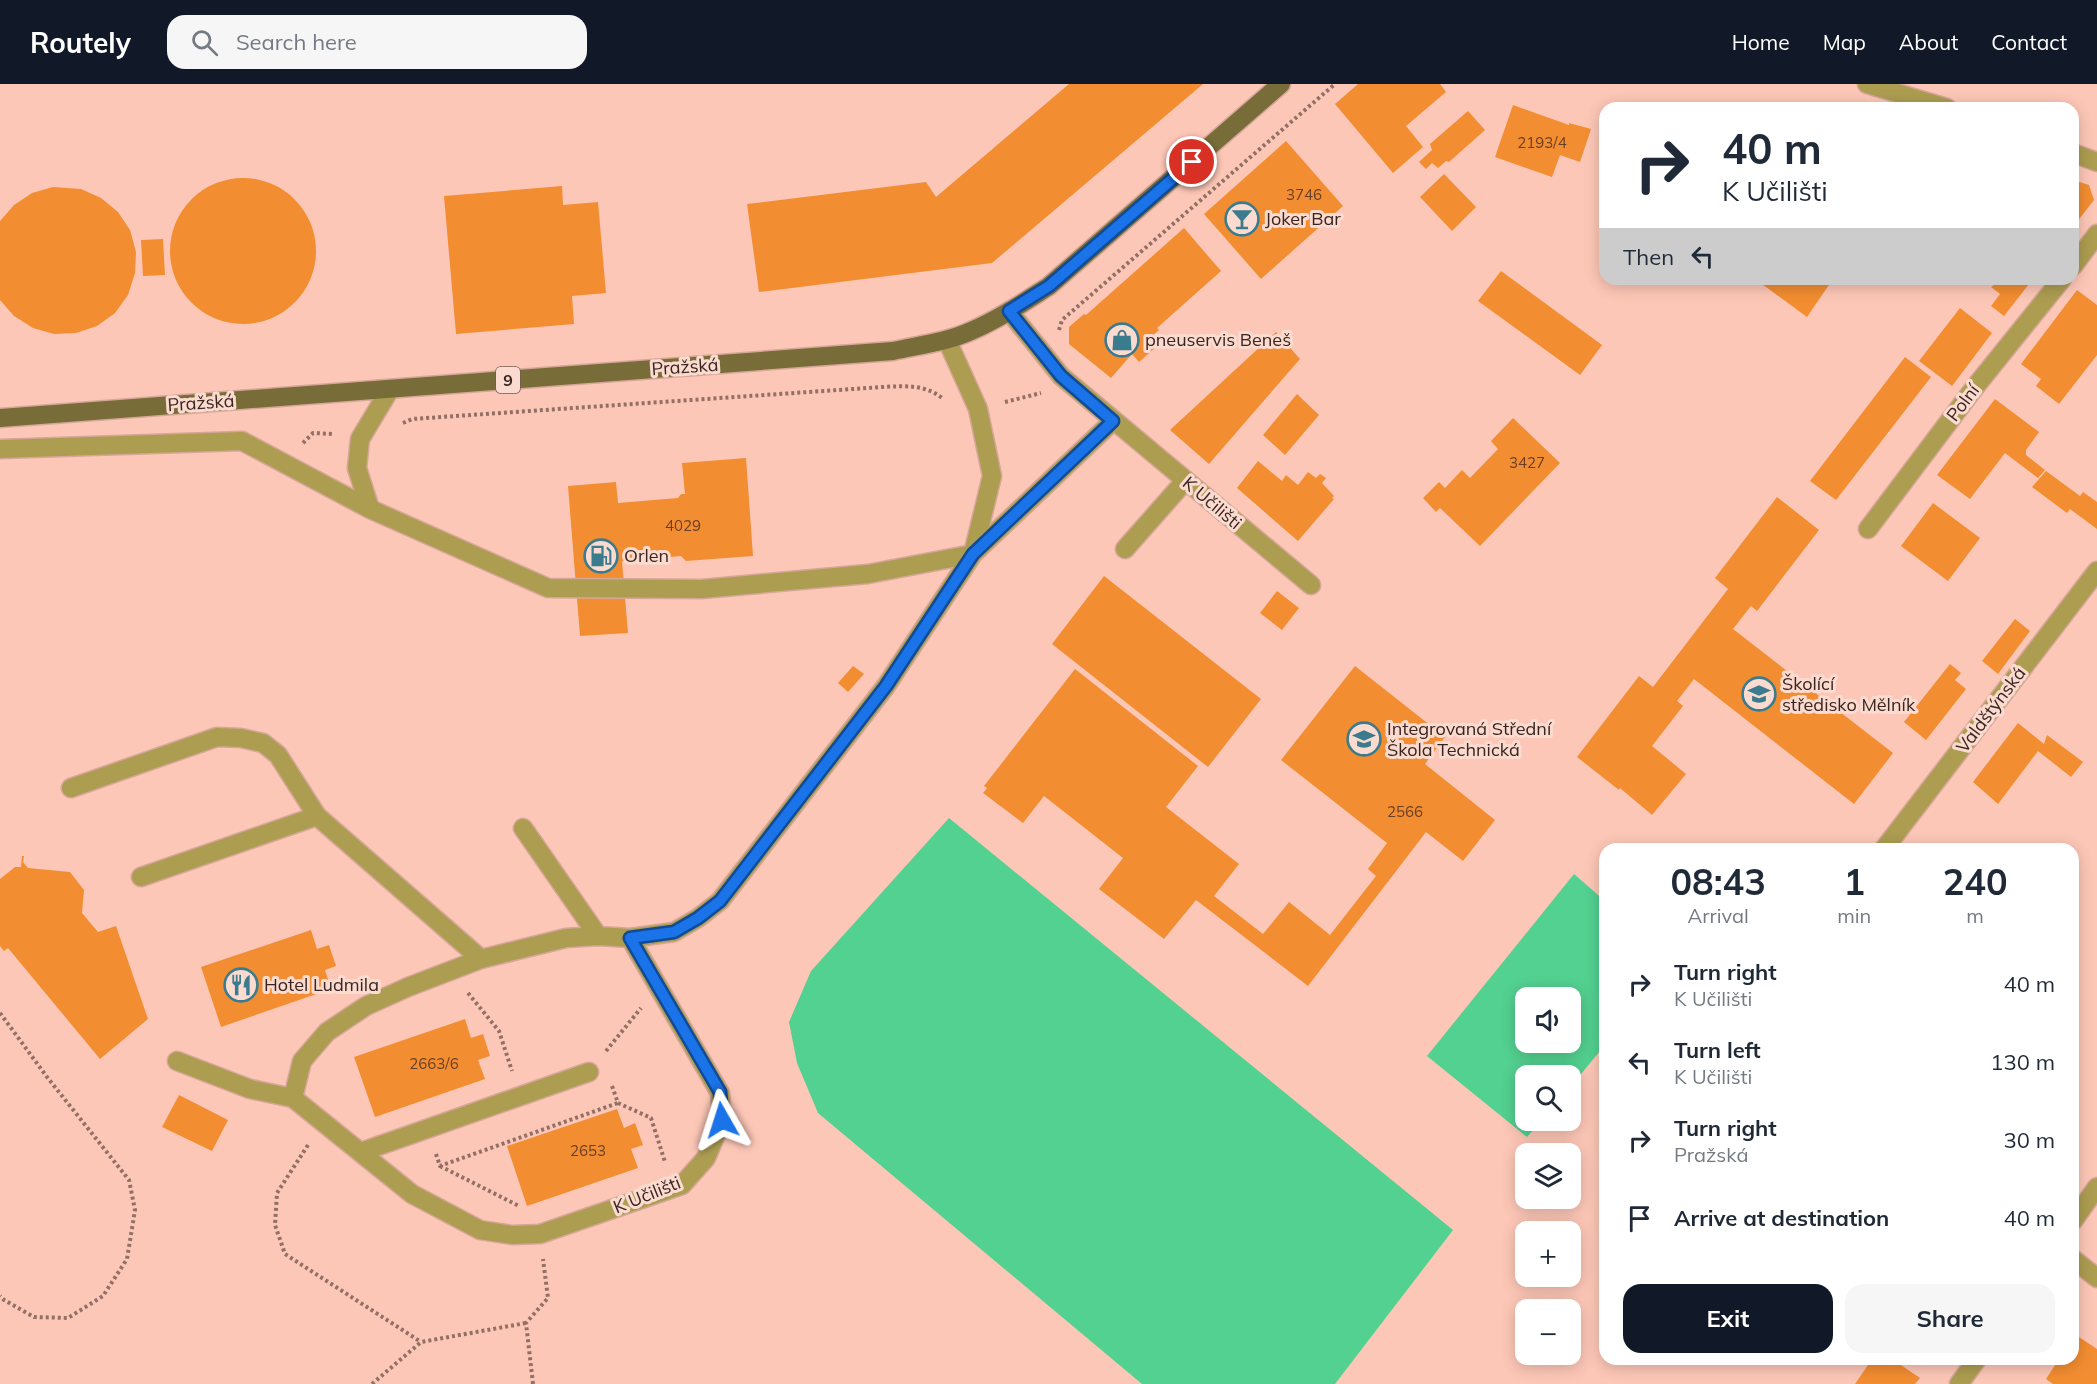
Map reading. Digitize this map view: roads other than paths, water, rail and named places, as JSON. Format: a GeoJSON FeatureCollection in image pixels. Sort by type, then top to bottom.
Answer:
{"type":"FeatureCollection","features":[{"type":"Feature","properties":{"kind":"main road","name":"Pražská"},"geometry":{"type":"LineString","coordinates":[[0,418],[893,351],[947,340],[971,332],[1049,286],[1281,84]]}},
{"type":"Feature","properties":{"kind":"street"},"geometry":{"type":"LineString","coordinates":[[1867,84],[1927,102]]}},
{"type":"Feature","properties":{"kind":"street"},"geometry":{"type":"LineString","coordinates":[[2079,155],[2097,162]]}},
{"type":"Feature","properties":{"kind":"street"},"geometry":{"type":"LineString","coordinates":[[2079,258],[2097,234]]}},
{"type":"Feature","properties":{"kind":"street","name":"Polní"},"geometry":{"type":"LineString","coordinates":[[1868,529],[1975,387],[2057,285]]}},
{"type":"Feature","properties":{"kind":"street","name":"K Učilišti"},"geometry":{"type":"LineString","coordinates":[[1009,311],[1061,376],[1311,585]]}},
{"type":"Feature","properties":{"kind":"street"},"geometry":{"type":"LineString","coordinates":[[947,340],[978,409],[992,476],[973,554]]}},
{"type":"Feature","properties":{"kind":"street"},"geometry":{"type":"LineString","coordinates":[[370,509],[357,468],[360,438],[390,389]]}},
{"type":"Feature","properties":{"kind":"street"},"geometry":{"type":"LineString","coordinates":[[293,1098],[302,1061],[327,1032],[366,1006],[481,958],[566,938],[598,936],[630,938],[674,932],[698,918],[720,901],[886,686],[973,554],[1113,421]]}},
{"type":"Feature","properties":{"kind":"street"},"geometry":{"type":"LineString","coordinates":[[0,449],[242,441],[370,509],[548,588],[702,589],[868,574],[973,554]]}},
{"type":"Feature","properties":{"kind":"street"},"geometry":{"type":"LineString","coordinates":[[1125,549],[1185,481]]}},
{"type":"Feature","properties":{"kind":"street","name":"Valdštýnská"},"geometry":{"type":"LineString","coordinates":[[1889,843],[2097,571]]}},
{"type":"Feature","properties":{"kind":"street"},"geometry":{"type":"LineString","coordinates":[[71,788],[218,737],[241,738],[263,744],[278,755],[316,816],[481,958]]}},
{"type":"Feature","properties":{"kind":"street"},"geometry":{"type":"LineString","coordinates":[[141,877],[316,816]]}},
{"type":"Feature","properties":{"kind":"street"},"geometry":{"type":"LineString","coordinates":[[523,828],[598,936]]}},
{"type":"Feature","properties":{"kind":"street","name":"K Učilišti"},"geometry":{"type":"LineString","coordinates":[[177,1061],[250,1089],[293,1098],[412,1194],[480,1230],[512,1235],[540,1234],[682,1185],[706,1158],[722,1120],[720,1092],[630,938]]}},
{"type":"Feature","properties":{"kind":"street"},"geometry":{"type":"LineString","coordinates":[[361,1152],[589,1072]]}},
{"type":"Feature","properties":{"kind":"street"},"geometry":{"type":"LineString","coordinates":[[2079,1212],[2097,1187]]}},
{"type":"Feature","properties":{"kind":"street"},"geometry":{"type":"LineString","coordinates":[[2079,1263],[2097,1278]]}},
{"type":"Feature","properties":{"kind":"street"},"geometry":{"type":"LineString","coordinates":[[1959,1384],[1973,1365]]}},
{"type":"Feature","properties":{"kind":"place","name":"Joker Bar"},"geometry":{"type":"Point","coordinates":[1242,219]}},
{"type":"Feature","properties":{"kind":"place","name":"pneuservis Beneš"},"geometry":{"type":"Point","coordinates":[1122,340]}},
{"type":"Feature","properties":{"kind":"place","name":"Orlen"},"geometry":{"type":"Point","coordinates":[601,556]}},
{"type":"Feature","properties":{"kind":"place","name":"Školící středisko Mělník"},"geometry":{"type":"Point","coordinates":[1759,694]}},
{"type":"Feature","properties":{"kind":"place","name":"Integrovaná Střední Škola Technická"},"geometry":{"type":"Point","coordinates":[1364,739]}},
{"type":"Feature","properties":{"kind":"place","name":"Hotel Ludmila"},"geometry":{"type":"Point","coordinates":[241,985]}}]}
